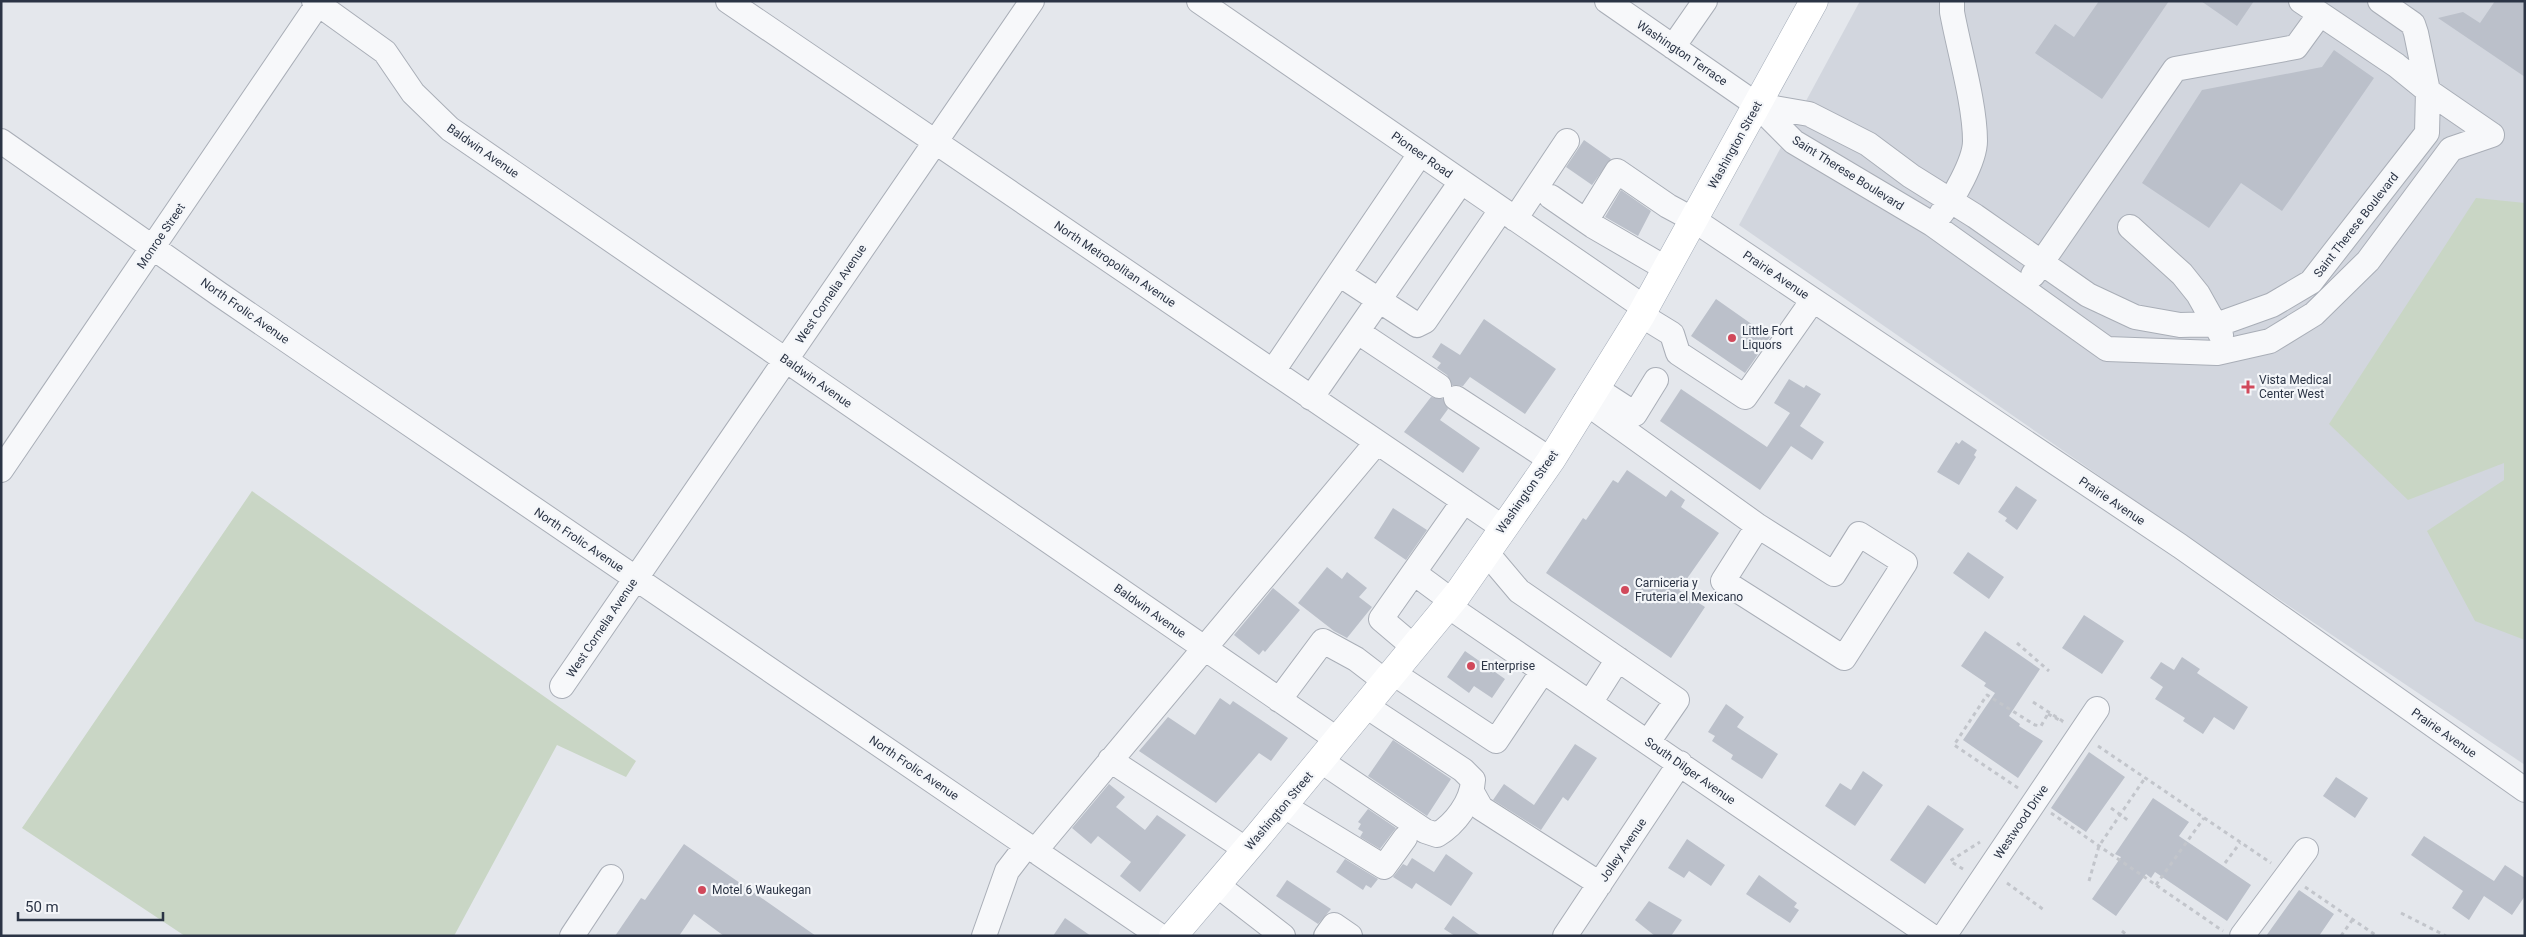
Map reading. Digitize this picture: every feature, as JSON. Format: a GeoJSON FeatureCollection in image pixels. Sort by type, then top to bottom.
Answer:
{"type":"FeatureCollection","features":[{"type":"Feature","properties":{"kind":"main road","name":"Washington Street"},"geometry":{"type":"LineString","coordinates":[[1177,933],[1450,604],[1502,527],[1551,460],[1643,311],[1814,1]]}},
{"type":"Feature","properties":{"kind":"street","name":"North Metropolitan Avenue"},"geometry":{"type":"LineString","coordinates":[[728,1],[1502,527]]}},
{"type":"Feature","properties":{"kind":"street","name":"West Cornelia Avenue"},"geometry":{"type":"LineString","coordinates":[[562,686],[1032,1]]}},
{"type":"Feature","properties":{"kind":"street","name":"Pioneer Road"},"geometry":{"type":"LineString","coordinates":[[1198,1],[1572,258],[1672,334],[1678,353],[1745,397],[1813,300]]}},
{"type":"Feature","properties":{"kind":"street","name":"Washington Terrace"},"geometry":{"type":"LineString","coordinates":[[1607,1],[1757,105]]}},
{"type":"Feature","properties":{"kind":"street"},"geometry":{"type":"LineString","coordinates":[[1673,47],[1704,1]]}},
{"type":"Feature","properties":{"kind":"street"},"geometry":{"type":"LineString","coordinates":[[1932,224],[1951,201],[1962,181],[1975,143],[1952,12],[1952,1]]}},
{"type":"Feature","properties":{"kind":"street","name":"Saint Therese Boulevard"},"geometry":{"type":"LineString","coordinates":[[1757,105],[1808,114],[1868,144],[1911,176],[1951,201],[2088,295],[2135,317],[2180,325],[2216,324],[2272,305],[2311,282],[2427,133],[2428,91],[2412,24],[2380,1]]}},
{"type":"Feature","properties":{"kind":"street","name":"Monroe Street"},"geometry":{"type":"LineString","coordinates":[[1,470],[154,247],[317,2]]}},
{"type":"Feature","properties":{"kind":"street","name":"Baldwin Avenue"},"geometry":{"type":"LineString","coordinates":[[317,2],[384,52],[413,93],[450,129],[1338,740]]}},
{"type":"Feature","properties":{"kind":"street"},"geometry":{"type":"LineString","coordinates":[[2022,291],[2174,69],[2296,47],[2311,8],[2396,65],[2428,91]]}},
{"type":"Feature","properties":{"kind":"street","name":"Saint Therese Boulevard"},"geometry":{"type":"LineString","coordinates":[[1757,105],[1794,142],[1932,224],[2022,291],[2107,349],[2217,353],[2270,341],[2314,314],[2368,261],[2451,149],[2492,135],[2428,91]]}},
{"type":"Feature","properties":{"kind":"street","name":"North Frolic Avenue"},"geometry":{"type":"LineString","coordinates":[[1,141],[1031,848],[1177,933]]}},
{"type":"Feature","properties":{"kind":"street"},"geometry":{"type":"LineString","coordinates":[[1339,274],[1417,325],[1425,321],[1567,141]]}},
{"type":"Feature","properties":{"kind":"street"},"geometry":{"type":"LineString","coordinates":[[1272,371],[1420,154]]}},
{"type":"Feature","properties":{"kind":"street","name":"Prairie Avenue"},"geometry":{"type":"LineString","coordinates":[[1590,223],[1617,172],[1668,206],[1694,220],[2180,546],[2525,790]]}},
{"type":"Feature","properties":{"kind":"street"},"geometry":{"type":"LineString","coordinates":[[1311,398],[1461,182]]}},
{"type":"Feature","properties":{"kind":"street"},"geometry":{"type":"LineString","coordinates":[[1551,196],[1590,223],[1667,268]]}},
{"type":"Feature","properties":{"kind":"street"},"geometry":{"type":"LineString","coordinates":[[1572,258],[1590,223]]}},
{"type":"Feature","properties":{"kind":"street"},"geometry":{"type":"LineString","coordinates":[[2130,228],[2182,274],[2198,294],[2229,350]]}},
{"type":"Feature","properties":{"kind":"street"},"geometry":{"type":"LineString","coordinates":[[1358,332],[1551,460]]}},
{"type":"Feature","properties":{"kind":"street"},"geometry":{"type":"LineString","coordinates":[[1590,395],[1635,414],[1656,380]]}},
{"type":"Feature","properties":{"kind":"street"},"geometry":{"type":"LineString","coordinates":[[1590,395],[1758,526],[1834,574],[1860,534],[1905,563],[1844,658],[1723,581],[1758,526]]}},
{"type":"Feature","properties":{"kind":"street"},"geometry":{"type":"LineString","coordinates":[[984,936],[1007,871],[1031,848],[1110,760],[1377,442]]}},
{"type":"Feature","properties":{"kind":"street"},"geometry":{"type":"LineString","coordinates":[[1414,647],[1381,619],[1464,501]]}},
{"type":"Feature","properties":{"kind":"street"},"geometry":{"type":"LineString","coordinates":[[1486,552],[1519,591],[1677,700],[1648,742]]}},
{"type":"Feature","properties":{"kind":"street","name":"South Dilger Avenue"},"geometry":{"type":"LineString","coordinates":[[1414,573],[1450,604],[1543,671],[1931,936]]}},
{"type":"Feature","properties":{"kind":"street"},"geometry":{"type":"LineString","coordinates":[[1279,700],[1323,641],[1389,677],[1496,741],[1543,671]]}},
{"type":"Feature","properties":{"kind":"street"},"geometry":{"type":"LineString","coordinates":[[1590,702],[1618,659]]}},
{"type":"Feature","properties":{"kind":"street"},"geometry":{"type":"LineString","coordinates":[[1321,761],[1425,831],[1437,835],[1451,826],[1472,792],[1473,780],[1463,770],[1366,706]]}},
{"type":"Feature","properties":{"kind":"street","name":"Westwood Drive"},"geometry":{"type":"LineString","coordinates":[[1944,936],[2097,709]]}},
{"type":"Feature","properties":{"kind":"street"},"geometry":{"type":"LineString","coordinates":[[1110,760],[1247,850]]}},
{"type":"Feature","properties":{"kind":"street","name":"Jolley Avenue"},"geometry":{"type":"LineString","coordinates":[[1565,936],[1680,763]]}},
{"type":"Feature","properties":{"kind":"street"},"geometry":{"type":"LineString","coordinates":[[1472,792],[1481,808],[1600,884]]}},
{"type":"Feature","properties":{"kind":"street"},"geometry":{"type":"LineString","coordinates":[[1284,806],[1384,867],[1405,838]]}},
{"type":"Feature","properties":{"kind":"street"},"geometry":{"type":"LineString","coordinates":[[2242,936],[2306,850]]}},
{"type":"Feature","properties":{"kind":"street"},"geometry":{"type":"LineString","coordinates":[[572,936],[611,877]]}},
{"type":"Feature","properties":{"kind":"street"},"geometry":{"type":"LineString","coordinates":[[1217,885],[1283,936]]}},
{"type":"Feature","properties":{"kind":"street"},"geometry":{"type":"LineString","coordinates":[[1326,936],[1334,925],[1350,936]]}},
{"type":"Feature","properties":{"kind":"path"},"geometry":{"type":"LineString","coordinates":[[2018,643],[2050,671]]}},
{"type":"Feature","properties":{"kind":"path"},"geometry":{"type":"LineString","coordinates":[[2019,789],[1954,745],[1987,695],[2035,725],[2041,726],[2046,717],[2049,712],[2071,728],[2033,702]]}},
{"type":"Feature","properties":{"kind":"path"},"geometry":{"type":"LineString","coordinates":[[2094,744],[2377,936]]}},
{"type":"Feature","properties":{"kind":"path"},"geometry":{"type":"LineString","coordinates":[[2089,881],[2099,846],[2145,778]]}},
{"type":"Feature","properties":{"kind":"path"},"geometry":{"type":"LineString","coordinates":[[2111,808],[2129,821]]}},
{"type":"Feature","properties":{"kind":"path"},"geometry":{"type":"LineString","coordinates":[[2044,809],[2230,936]]}},
{"type":"Feature","properties":{"kind":"path"},"geometry":{"type":"LineString","coordinates":[[2156,885],[2204,818]]}},
{"type":"Feature","properties":{"kind":"path"},"geometry":{"type":"LineString","coordinates":[[1971,874],[1950,861],[1987,838]]}},
{"type":"Feature","properties":{"kind":"path"},"geometry":{"type":"LineString","coordinates":[[2226,863],[2240,843]]}},
{"type":"Feature","properties":{"kind":"path"},"geometry":{"type":"LineString","coordinates":[[2007,883],[2044,910]]}},
{"type":"Feature","properties":{"kind":"path"},"geometry":{"type":"LineString","coordinates":[[2401,913],[2446,936]]}},
{"type":"Feature","properties":{"kind":"path"},"geometry":{"type":"LineString","coordinates":[[2341,936],[2353,919]]}},
{"type":"Feature","properties":{"kind":"path"},"geometry":{"type":"LineString","coordinates":[[2122,931],[2128,936]]}},
{"type":"Feature","properties":{"kind":"shaded area","name":"Vista Medical Center West"},"geometry":{"type":"Polygon","coordinates":[[[1860,1],[2525,1],[2525,765],[2203,548],[1739,225],[1860,1]]]}},
{"type":"Feature","properties":{"kind":"green space"},"geometry":{"type":"Polygon","coordinates":[[[2476,198],[2525,203],[2525,640],[2475,621],[2427,531],[2504,480],[2504,463],[2408,500],[2329,424],[2476,198]]]}},
{"type":"Feature","properties":{"kind":"green space"},"geometry":{"type":"Polygon","coordinates":[[[252,491],[636,761],[626,777],[557,745],[454,936],[185,936],[22,828],[252,491]]]}},
{"type":"Feature","properties":{"kind":"building"},"geometry":{"type":"Polygon","coordinates":[[[2099,1],[2169,1],[2102,99],[2035,53],[2055,24],[2074,37],[2099,1]]]}},
{"type":"Feature","properties":{"kind":"building"},"geometry":{"type":"Polygon","coordinates":[[[2201,1],[2254,1],[2237,26],[2201,1]]]}},
{"type":"Feature","properties":{"kind":"building"},"geometry":{"type":"Polygon","coordinates":[[[2495,1],[2525,1],[2525,77],[2438,18],[2463,12],[2480,23],[2495,1]]]}},
{"type":"Feature","properties":{"kind":"building"},"geometry":{"type":"Polygon","coordinates":[[[2334,50],[2374,78],[2282,211],[2241,183],[2209,228],[2142,183],[2202,90],[2322,67],[2334,50]]]}},
{"type":"Feature","properties":{"kind":"building"},"geometry":{"type":"Polygon","coordinates":[[[1584,140],[1611,159],[1592,185],[1566,167],[1584,140]]]}},
{"type":"Feature","properties":{"kind":"building"},"geometry":{"type":"Polygon","coordinates":[[[1621,190],[1651,211],[1638,236],[1605,217],[1621,190]]]}},
{"type":"Feature","properties":{"kind":"building","name":"Little Fort Liquors"},"geometry":{"type":"Polygon","coordinates":[[[1716,299],[1770,337],[1745,373],[1691,336],[1716,299]]]}},
{"type":"Feature","properties":{"kind":"building"},"geometry":{"type":"Polygon","coordinates":[[[1484,319],[1556,369],[1525,414],[1470,377],[1463,386],[1452,385],[1447,375],[1437,368],[1441,363],[1432,357],[1441,343],[1460,355],[1484,319]]]}},
{"type":"Feature","properties":{"kind":"building"},"geometry":{"type":"Polygon","coordinates":[[[1789,379],[1804,388],[1806,385],[1821,394],[1800,426],[1824,442],[1812,460],[1791,446],[1760,490],[1660,421],[1681,389],[1767,447],[1790,413],[1774,403],[1789,379]]]}},
{"type":"Feature","properties":{"kind":"building"},"geometry":{"type":"Polygon","coordinates":[[[1431,397],[1443,399],[1448,409],[1440,420],[1480,448],[1463,473],[1404,432],[1431,397]]]}},
{"type":"Feature","properties":{"kind":"building"},"geometry":{"type":"Polygon","coordinates":[[[1962,440],[1977,450],[1974,455],[1976,457],[1959,485],[1937,472],[1956,442],[1959,444],[1962,440]]]}},
{"type":"Feature","properties":{"kind":"building"},"geometry":{"type":"Polygon","coordinates":[[[1627,470],[1666,497],[1671,490],[1685,500],[1681,507],[1719,533],[1679,590],[1705,607],[1671,658],[1546,573],[1583,518],[1586,520],[1613,480],[1618,483],[1627,470]]]}},
{"type":"Feature","properties":{"kind":"building"},"geometry":{"type":"Polygon","coordinates":[[[2016,486],[2037,500],[2017,530],[2005,521],[2007,518],[1998,512],[2016,486]]]}},
{"type":"Feature","properties":{"kind":"building"},"geometry":{"type":"Polygon","coordinates":[[[1393,508],[1427,530],[1406,560],[1374,538],[1393,508]]]}},
{"type":"Feature","properties":{"kind":"building"},"geometry":{"type":"Polygon","coordinates":[[[1968,552],[2004,577],[1989,599],[1953,573],[1968,552]]]}},
{"type":"Feature","properties":{"kind":"building"},"geometry":{"type":"Polygon","coordinates":[[[1327,567],[1342,579],[1347,572],[1367,588],[1359,597],[1372,607],[1347,638],[1334,631],[1298,603],[1327,567]]]}},
{"type":"Feature","properties":{"kind":"building"},"geometry":{"type":"Polygon","coordinates":[[[1273,588],[1300,610],[1265,652],[1263,650],[1259,655],[1234,635],[1273,588]]]}},
{"type":"Feature","properties":{"kind":"building"},"geometry":{"type":"Polygon","coordinates":[[[2084,615],[2124,641],[2102,674],[2062,648],[2084,615]]]}},
{"type":"Feature","properties":{"kind":"building"},"geometry":{"type":"Polygon","coordinates":[[[1985,631],[2040,669],[2009,716],[2020,724],[2019,726],[2043,741],[2018,778],[1963,740],[1995,693],[1984,686],[1986,683],[1961,666],[1985,631]]]}},
{"type":"Feature","properties":{"kind":"building","name":"Enterprise"},"geometry":{"type":"Polygon","coordinates":[[[1465,651],[1505,679],[1492,698],[1474,686],[1469,693],[1447,677],[1465,651]]]}},
{"type":"Feature","properties":{"kind":"building"},"geometry":{"type":"Polygon","coordinates":[[[2182,657],[2200,669],[2197,673],[2248,707],[2234,730],[2214,717],[2203,734],[2183,721],[2185,718],[2155,699],[2163,687],[2150,678],[2161,662],[2174,670],[2182,657]]]}},
{"type":"Feature","properties":{"kind":"building"},"geometry":{"type":"Polygon","coordinates":[[[1220,698],[1230,705],[1233,701],[1288,738],[1271,761],[1259,753],[1216,803],[1139,751],[1168,717],[1195,735],[1220,698]]]}},
{"type":"Feature","properties":{"kind":"building"},"geometry":{"type":"Polygon","coordinates":[[[1726,704],[1744,717],[1737,727],[1778,754],[1762,779],[1731,759],[1733,755],[1712,741],[1715,736],[1708,732],[1726,704]]]}},
{"type":"Feature","properties":{"kind":"building"},"geometry":{"type":"Polygon","coordinates":[[[1393,740],[1451,779],[1427,816],[1368,776],[1393,740]]]}},
{"type":"Feature","properties":{"kind":"building"},"geometry":{"type":"Polygon","coordinates":[[[1575,744],[1597,758],[1568,801],[1563,797],[1541,830],[1493,800],[1504,784],[1534,805],[1575,744]]]}},
{"type":"Feature","properties":{"kind":"building"},"geometry":{"type":"Polygon","coordinates":[[[2089,752],[2125,777],[2086,832],[2051,808],[2089,752]]]}},
{"type":"Feature","properties":{"kind":"building"},"geometry":{"type":"Polygon","coordinates":[[[1863,771],[1883,785],[1855,826],[1825,806],[1840,783],[1851,790],[1863,771]]]}},
{"type":"Feature","properties":{"kind":"building"},"geometry":{"type":"Polygon","coordinates":[[[2336,777],[2368,798],[2355,818],[2323,796],[2336,777]]]}},
{"type":"Feature","properties":{"kind":"building"},"geometry":{"type":"Polygon","coordinates":[[[1109,784],[1125,797],[1116,807],[1145,830],[1157,815],[1186,835],[1140,892],[1120,876],[1131,862],[1098,836],[1091,844],[1072,828],[1109,784]]]}},
{"type":"Feature","properties":{"kind":"building"},"geometry":{"type":"Polygon","coordinates":[[[2153,798],[2189,822],[2179,836],[2251,885],[2227,921],[2155,872],[2151,878],[2146,874],[2116,916],[2092,899],[2121,857],[2115,854],[2153,798]]]}},
{"type":"Feature","properties":{"kind":"building"},"geometry":{"type":"Polygon","coordinates":[[[1928,805],[1964,829],[1925,884],[1890,860],[1928,805]]]}},
{"type":"Feature","properties":{"kind":"building"},"geometry":{"type":"Polygon","coordinates":[[[1368,809],[1396,828],[1380,849],[1360,837],[1363,832],[1358,829],[1361,824],[1358,822],[1368,809]]]}},
{"type":"Feature","properties":{"kind":"building"},"geometry":{"type":"Polygon","coordinates":[[[2424,836],[2494,881],[2505,865],[2525,878],[2525,896],[2512,915],[2484,896],[2469,920],[2452,908],[2463,891],[2411,855],[2424,836]]]}},
{"type":"Feature","properties":{"kind":"building"},"geometry":{"type":"Polygon","coordinates":[[[1687,839],[1725,865],[1711,886],[1689,871],[1684,878],[1668,868],[1687,839]]]}},
{"type":"Feature","properties":{"kind":"building","name":"Motel 6 Waukegan"},"geometry":{"type":"Polygon","coordinates":[[[684,844],[816,936],[724,936],[694,914],[679,936],[615,936],[641,898],[645,900],[684,844]]]}},
{"type":"Feature","properties":{"kind":"building"},"geometry":{"type":"Polygon","coordinates":[[[1446,854],[1473,873],[1451,906],[1416,883],[1412,889],[1393,877],[1403,864],[1407,866],[1412,858],[1434,872],[1446,854]]]}},
{"type":"Feature","properties":{"kind":"building"},"geometry":{"type":"Polygon","coordinates":[[[1345,859],[1378,879],[1371,888],[1366,885],[1363,890],[1336,872],[1345,859]]]}},
{"type":"Feature","properties":{"kind":"building"},"geometry":{"type":"Polygon","coordinates":[[[1759,875],[1797,903],[1794,907],[1799,910],[1790,923],[1746,894],[1759,875]]]}},
{"type":"Feature","properties":{"kind":"building"},"geometry":{"type":"Polygon","coordinates":[[[1287,880],[1331,909],[1318,924],[1276,896],[1287,880]]]}},
{"type":"Feature","properties":{"kind":"building"},"geometry":{"type":"Polygon","coordinates":[[[2299,890],[2334,914],[2319,936],[2266,936],[2299,890]]]}},
{"type":"Feature","properties":{"kind":"building"},"geometry":{"type":"Polygon","coordinates":[[[1649,901],[1682,920],[1671,936],[1655,936],[1635,920],[1649,901]]]}},
{"type":"Feature","properties":{"kind":"building"},"geometry":{"type":"Polygon","coordinates":[[[1453,916],[1481,936],[1455,936],[1444,929],[1453,916]]]}},
{"type":"Feature","properties":{"kind":"building"},"geometry":{"type":"Polygon","coordinates":[[[1065,918],[1091,936],[1053,936],[1065,918]]]}},
{"type":"Feature","properties":{"kind":"place","name":"Little Fort Liquors"},"geometry":{"type":"Point","coordinates":[1732,338]}},
{"type":"Feature","properties":{"kind":"place","name":"Vista Medical Center West"},"geometry":{"type":"Point","coordinates":[2248,387]}},
{"type":"Feature","properties":{"kind":"place","name":"Carniceria y Fruteria el Mexicano"},"geometry":{"type":"Point","coordinates":[1625,590]}},
{"type":"Feature","properties":{"kind":"place","name":"Enterprise"},"geometry":{"type":"Point","coordinates":[1471,666]}},
{"type":"Feature","properties":{"kind":"place","name":"Motel 6 Waukegan"},"geometry":{"type":"Point","coordinates":[702,890]}}]}
